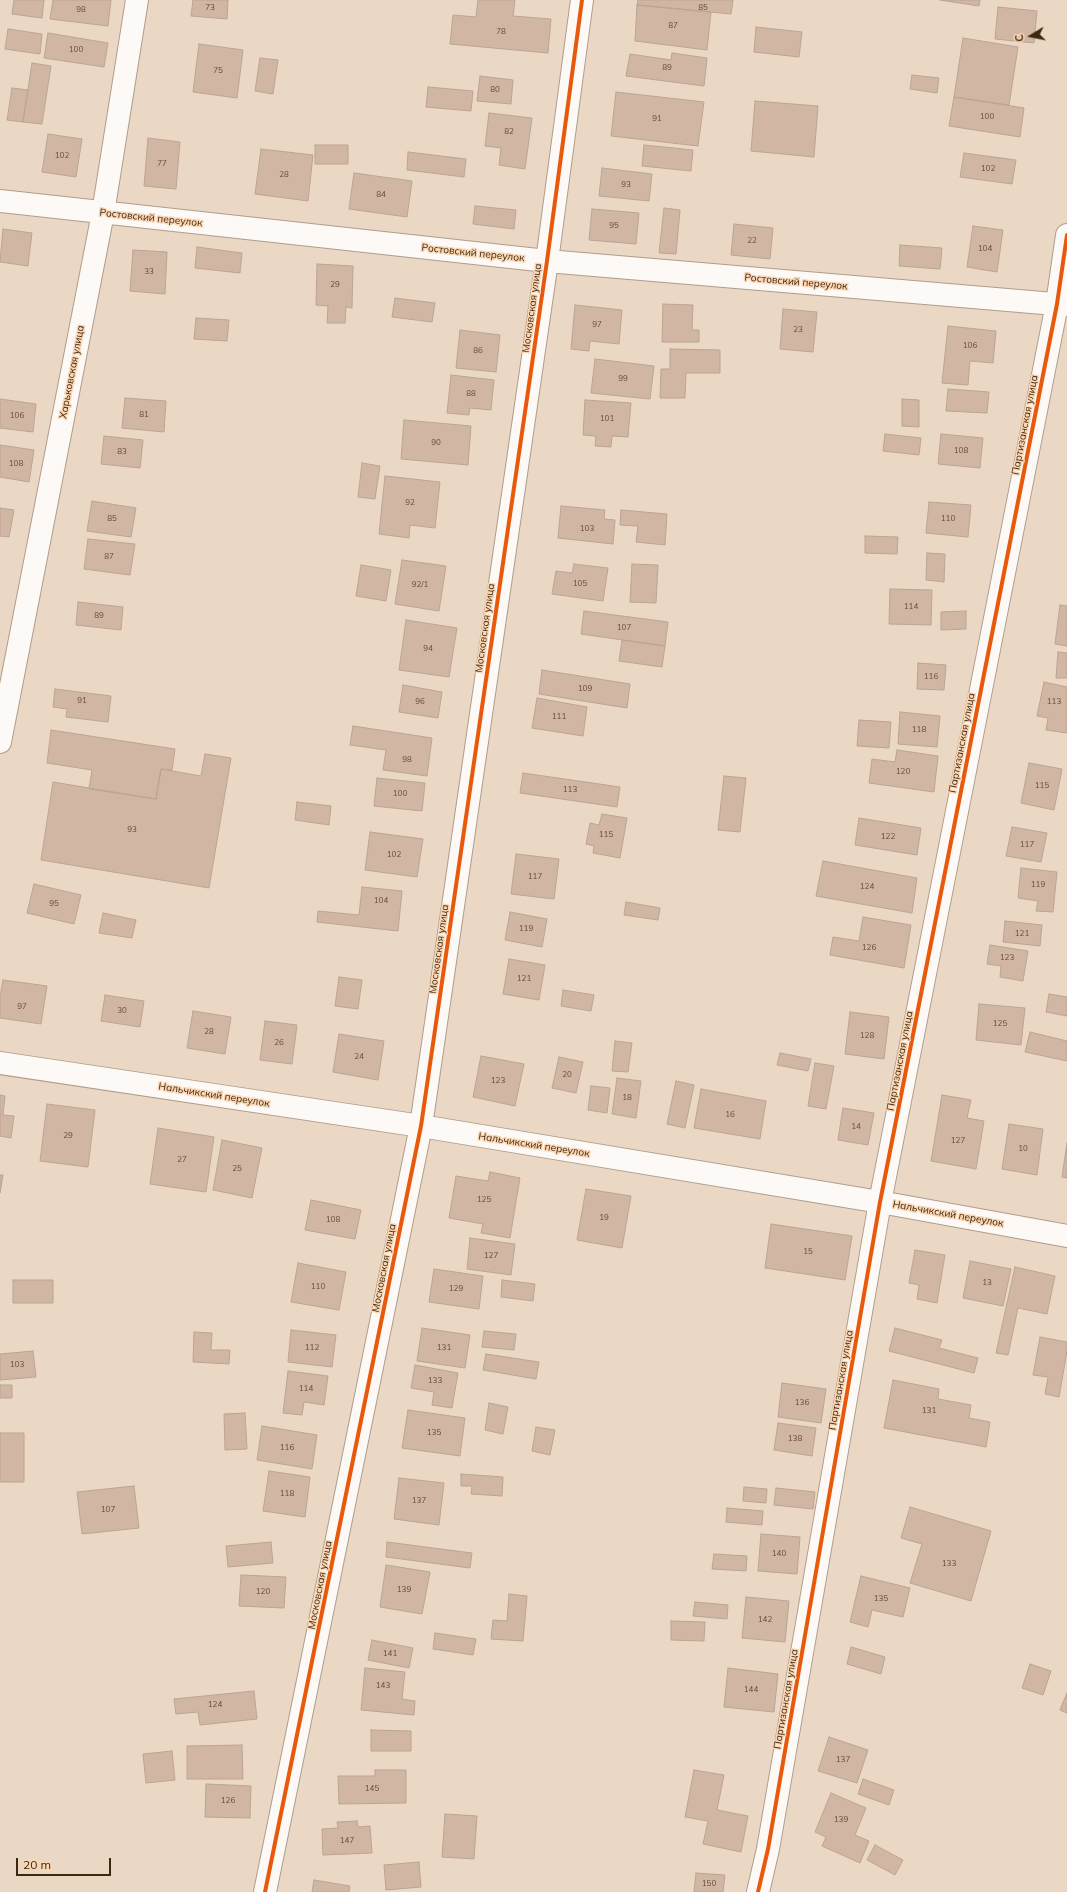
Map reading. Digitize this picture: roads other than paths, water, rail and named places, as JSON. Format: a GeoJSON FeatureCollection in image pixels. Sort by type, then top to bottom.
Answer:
{"type":"FeatureCollection","features":[{"type":"Feature","properties":{"kind":"street","name":"Харьковская улица"},"geometry":{"type":"LineString","coordinates":[[0,742],[103,213],[137,0]]}},
{"type":"Feature","properties":{"kind":"street","name":"Московская улица"},"geometry":{"type":"LineString","coordinates":[[265,1892],[421,1126],[547,260],[582,0]]}},
{"type":"Feature","properties":{"kind":"street","name":"Ростовский переулок"},"geometry":{"type":"LineString","coordinates":[[0,201],[547,260],[1062,305]]}},
{"type":"Feature","properties":{"kind":"street","name":"Партизанская улица"},"geometry":{"type":"LineString","coordinates":[[758,1892],[768,1849],[880,1202],[1062,305],[1067,235]]}},
{"type":"Feature","properties":{"kind":"street","name":"Нальчикский переулок"},"geometry":{"type":"LineString","coordinates":[[0,1063],[421,1126],[880,1202],[1067,1236]]}}]}
